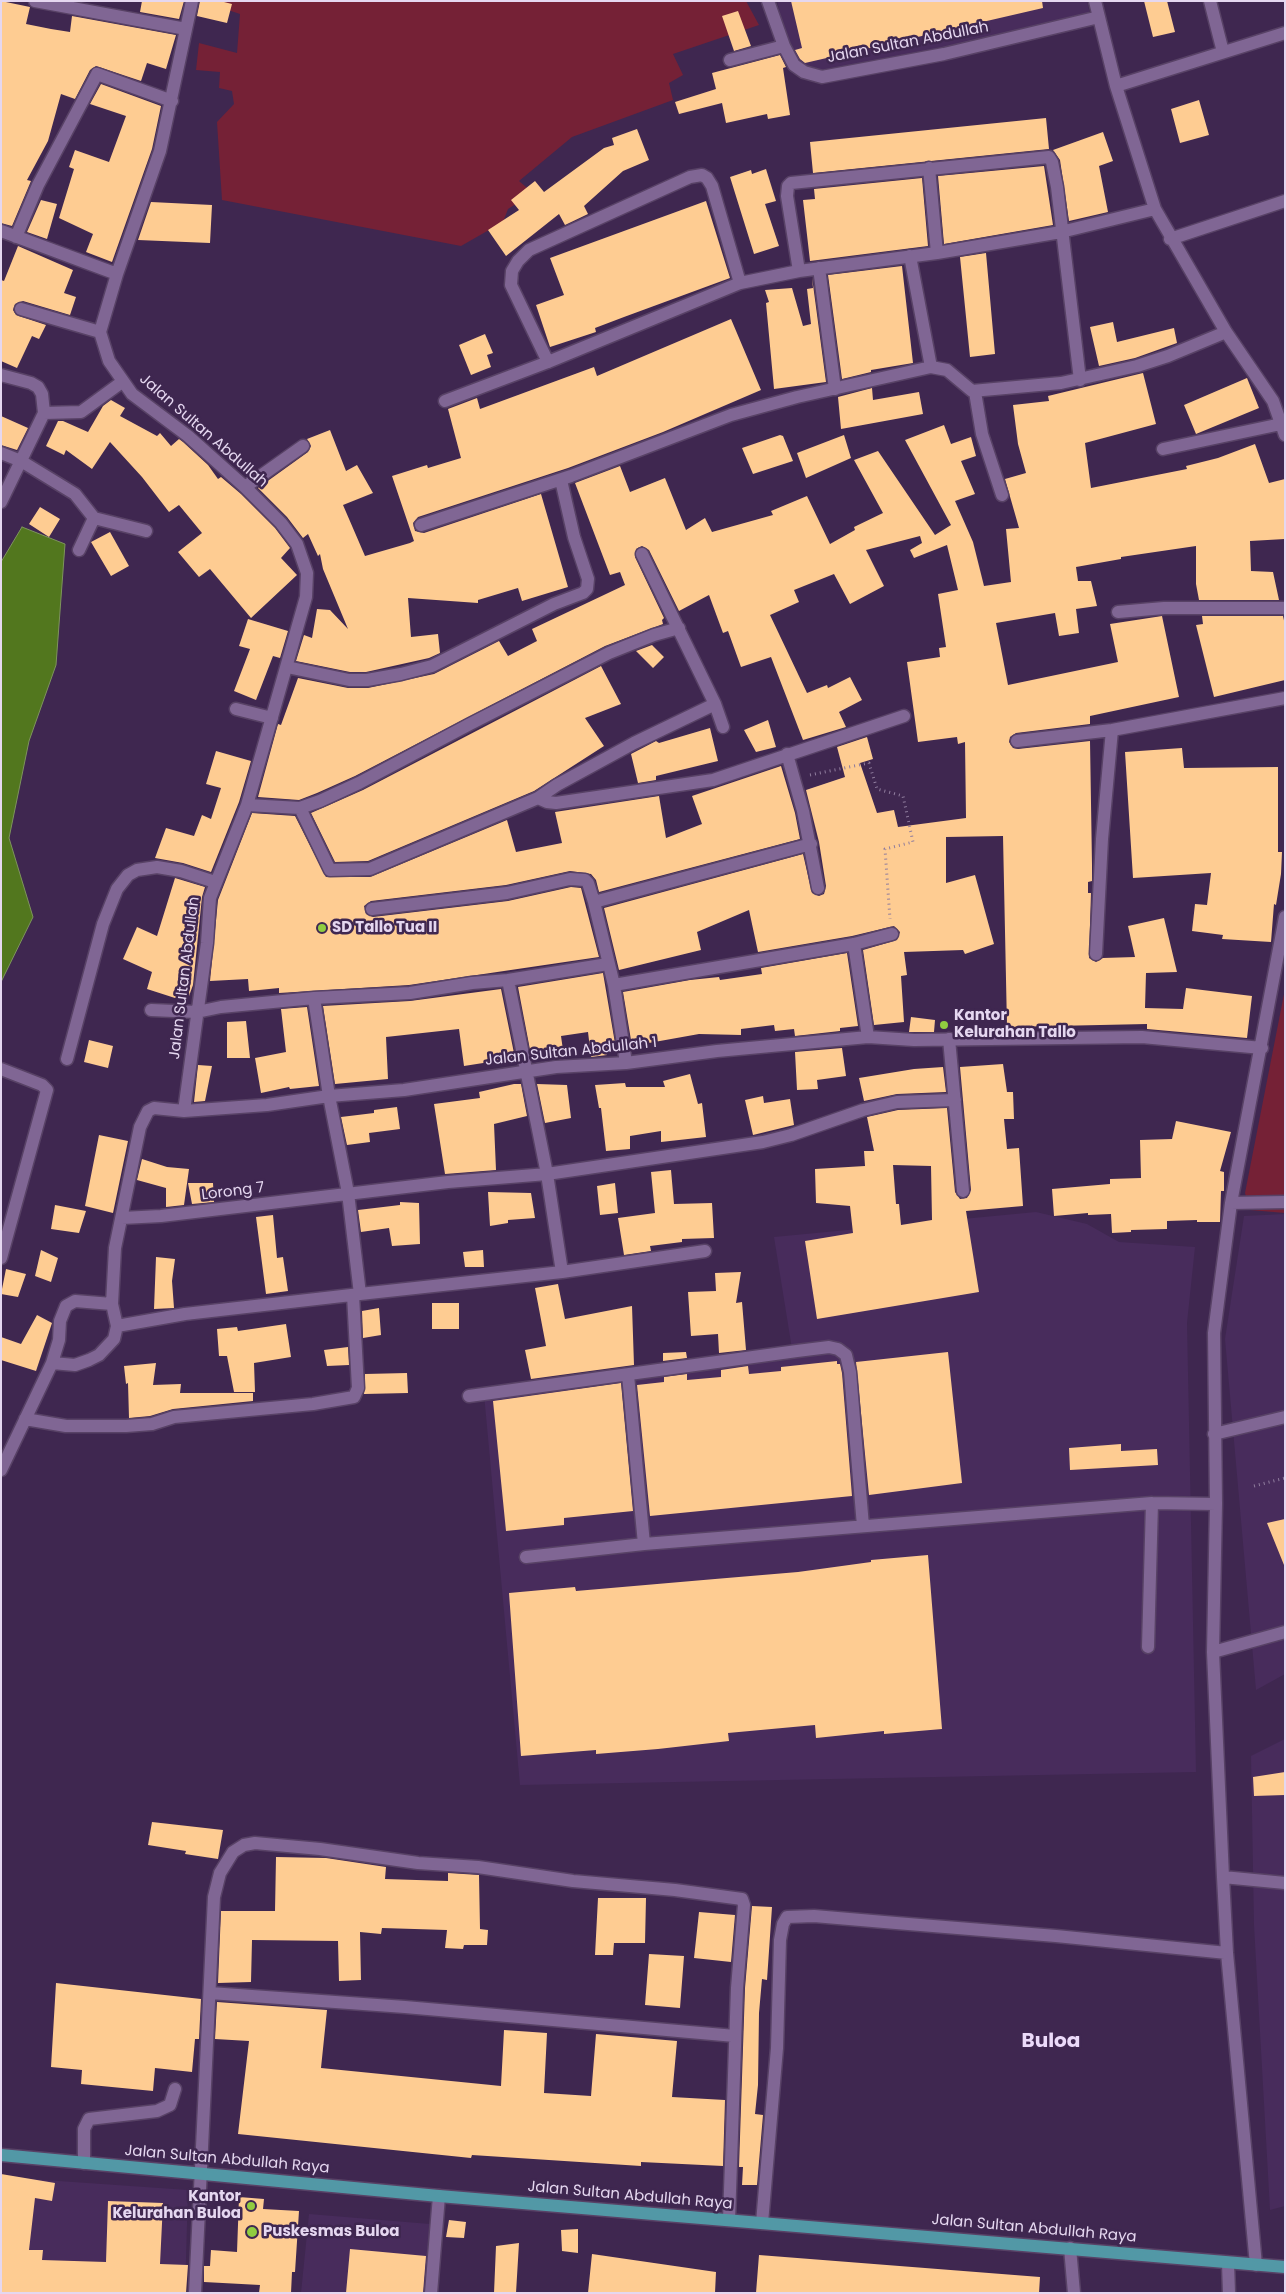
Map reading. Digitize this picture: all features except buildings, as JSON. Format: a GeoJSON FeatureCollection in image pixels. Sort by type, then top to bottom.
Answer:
{"type":"FeatureCollection","features":[{"type":"Feature","properties":{"kind":"main road","name":"Jalan Sultan Abdullah Raya"},"geometry":{"type":"LineString","coordinates":[[1,2155],[439,2196],[1285,2267]]}},
{"type":"Feature","properties":{"kind":"street"},"geometry":{"type":"LineString","coordinates":[[34,1],[186,29]]}},
{"type":"Feature","properties":{"kind":"street"},"geometry":{"type":"LineString","coordinates":[[21,309],[100,332],[117,274],[160,152],[192,1]]}},
{"type":"Feature","properties":{"kind":"street","name":"Jalan Sultan Abdullah"},"geometry":{"type":"LineString","coordinates":[[768,1],[784,46],[794,65],[799,69],[822,77],[944,54],[1099,18]]}},
{"type":"Feature","properties":{"kind":"street"},"geometry":{"type":"LineString","coordinates":[[1095,1],[1116,86],[1154,210],[1226,332],[1279,400],[1283,430],[1163,449]]}},
{"type":"Feature","properties":{"kind":"street"},"geometry":{"type":"LineString","coordinates":[[1210,1],[1223,52]]}},
{"type":"Feature","properties":{"kind":"street"},"geometry":{"type":"LineString","coordinates":[[1116,86],[1285,33]]}},
{"type":"Feature","properties":{"kind":"street"},"geometry":{"type":"LineString","coordinates":[[730,60],[784,46]]}},
{"type":"Feature","properties":{"kind":"street"},"geometry":{"type":"LineString","coordinates":[[16,236],[38,185],[97,74],[172,101]]}},
{"type":"Feature","properties":{"kind":"street"},"geometry":{"type":"LineString","coordinates":[[799,270],[787,190],[791,183],[1049,157],[1052,162],[1057,187],[1080,380]]}},
{"type":"Feature","properties":{"kind":"street"},"geometry":{"type":"LineString","coordinates":[[929,168],[937,253]]}},
{"type":"Feature","properties":{"kind":"street"},"geometry":{"type":"LineString","coordinates":[[548,362],[512,285],[512,271],[518,261],[530,250],[690,177],[702,175],[707,178],[712,186],[740,283]]}},
{"type":"Feature","properties":{"kind":"street"},"geometry":{"type":"LineString","coordinates":[[1170,239],[1285,202]]}},
{"type":"Feature","properties":{"kind":"street"},"geometry":{"type":"LineString","coordinates":[[445,401],[548,362],[740,283],[799,270],[937,253],[1061,232],[1154,210]]}},
{"type":"Feature","properties":{"kind":"street"},"geometry":{"type":"LineString","coordinates":[[1,231],[117,274]]}},
{"type":"Feature","properties":{"kind":"street"},"geometry":{"type":"LineString","coordinates":[[910,256],[932,367]]}},
{"type":"Feature","properties":{"kind":"street"},"geometry":{"type":"LineString","coordinates":[[819,268],[835,389]]}},
{"type":"Feature","properties":{"kind":"street","name":"Jalan Sultan Abdullah"},"geometry":{"type":"LineString","coordinates":[[100,332],[109,361],[122,382],[145,406],[188,436],[245,486],[297,544],[308,573],[306,597],[247,805],[210,898],[207,943],[184,1111]]}},
{"type":"Feature","properties":{"kind":"street"},"geometry":{"type":"LineString","coordinates":[[421,525],[561,480],[731,415],[835,389],[932,367],[947,370],[966,387],[975,392],[1080,380],[1168,356],[1226,332]]}},
{"type":"Feature","properties":{"kind":"street"},"geometry":{"type":"LineString","coordinates":[[1,375],[31,382],[38,387],[42,394],[44,413],[1,502]]}},
{"type":"Feature","properties":{"kind":"street"},"geometry":{"type":"LineString","coordinates":[[44,413],[82,412],[122,382]]}},
{"type":"Feature","properties":{"kind":"street"},"geometry":{"type":"LineString","coordinates":[[975,392],[982,434],[1002,494]]}},
{"type":"Feature","properties":{"kind":"street"},"geometry":{"type":"LineString","coordinates":[[245,486],[302,446]]}},
{"type":"Feature","properties":{"kind":"street"},"geometry":{"type":"LineString","coordinates":[[1,454],[21,461],[75,494],[94,518],[146,531]]}},
{"type":"Feature","properties":{"kind":"street"},"geometry":{"type":"LineString","coordinates":[[287,667],[349,680],[367,680],[401,674],[432,666],[554,604],[583,593],[588,589],[588,579],[574,537],[561,480]]}},
{"type":"Feature","properties":{"kind":"street"},"geometry":{"type":"LineString","coordinates":[[79,550],[94,518]]}},
{"type":"Feature","properties":{"kind":"street"},"geometry":{"type":"LineString","coordinates":[[642,554],[715,704],[723,727]]}},
{"type":"Feature","properties":{"kind":"street"},"geometry":{"type":"LineString","coordinates":[[1118,612],[1164,608],[1285,608]]}},
{"type":"Feature","properties":{"kind":"street"},"geometry":{"type":"LineString","coordinates":[[247,805],[300,808],[359,783],[609,653],[654,634],[679,628]]}},
{"type":"Feature","properties":{"kind":"street"},"geometry":{"type":"LineString","coordinates":[[1017,741],[1112,730],[1285,698]]}},
{"type":"Feature","properties":{"kind":"street"},"geometry":{"type":"LineString","coordinates":[[300,808],[330,870],[364,870],[538,798],[557,785],[634,743],[715,704]]}},
{"type":"Feature","properties":{"kind":"street"},"geometry":{"type":"LineString","coordinates":[[236,709],[272,718]]}},
{"type":"Feature","properties":{"kind":"street"},"geometry":{"type":"LineString","coordinates":[[538,798],[556,803],[703,782],[904,716]]}},
{"type":"Feature","properties":{"kind":"street"},"geometry":{"type":"LineString","coordinates":[[1096,954],[1102,839],[1112,730]]}},
{"type":"Feature","properties":{"kind":"street"},"geometry":{"type":"LineString","coordinates":[[786,754],[811,844],[818,888]]}},
{"type":"Feature","properties":{"kind":"street"},"geometry":{"type":"LineString","coordinates":[[594,902],[811,844]]}},
{"type":"Feature","properties":{"kind":"street"},"geometry":{"type":"LineString","coordinates":[[66,1059],[103,924],[117,889],[128,875],[137,870],[157,867],[180,871],[215,882]]}},
{"type":"Feature","properties":{"kind":"street"},"geometry":{"type":"LineString","coordinates":[[372,909],[507,893],[577,878],[588,883],[614,985],[626,1063]]}},
{"type":"Feature","properties":{"kind":"street"},"geometry":{"type":"LineString","coordinates":[[1256,2265],[1226,1953],[1213,1652],[1216,1504],[1214,1333],[1231,1203],[1262,1048],[1285,917]]}},
{"type":"Feature","properties":{"kind":"street"},"geometry":{"type":"LineString","coordinates":[[614,985],[854,944],[892,934]]}},
{"type":"Feature","properties":{"kind":"street"},"geometry":{"type":"LineString","coordinates":[[854,944],[868,1037]]}},
{"type":"Feature","properties":{"kind":"street"},"geometry":{"type":"LineString","coordinates":[[151,1010],[197,1012],[221,1007],[314,998],[410,993],[608,964]]}},
{"type":"Feature","properties":{"kind":"street"},"geometry":{"type":"LineString","coordinates":[[508,980],[547,1174],[562,1272]]}},
{"type":"Feature","properties":{"kind":"street"},"geometry":{"type":"LineString","coordinates":[[25,1419],[66,1426],[126,1426],[152,1424],[174,1417],[313,1404],[354,1397],[358,1388],[356,1295],[348,1193],[329,1096],[314,998]]}},
{"type":"Feature","properties":{"kind":"street","name":"Jalan Sultan Abdullah 1"},"geometry":{"type":"LineString","coordinates":[[117,1326],[112,1304],[115,1248],[140,1127],[151,1109],[158,1107],[184,1111],[267,1105],[329,1096],[404,1090],[556,1066],[626,1063],[717,1051],[868,1037],[914,1040],[1142,1037],[1262,1048]]}},
{"type":"Feature","properties":{"kind":"street"},"geometry":{"type":"LineString","coordinates":[[949,1039],[963,1190]]}},
{"type":"Feature","properties":{"kind":"street"},"geometry":{"type":"LineString","coordinates":[[1,1069],[42,1085],[47,1090],[1,1258]]}},
{"type":"Feature","properties":{"kind":"street","name":"Lorong 7"},"geometry":{"type":"LineString","coordinates":[[122,1218],[161,1216],[348,1193],[547,1174],[762,1142],[791,1135],[862,1110],[896,1102],[955,1100]]}},
{"type":"Feature","properties":{"kind":"street"},"geometry":{"type":"LineString","coordinates":[[1231,1203],[1285,1202]]}},
{"type":"Feature","properties":{"kind":"street"},"geometry":{"type":"LineString","coordinates":[[52,1363],[75,1366],[99,1355],[114,1339],[117,1326],[186,1314],[562,1272],[705,1251]]}},
{"type":"Feature","properties":{"kind":"street"},"geometry":{"type":"LineString","coordinates":[[1,1470],[52,1363],[58,1340],[60,1321],[66,1306],[75,1301],[112,1304]]}},
{"type":"Feature","properties":{"kind":"street"},"geometry":{"type":"LineString","coordinates":[[470,1396],[829,1347],[846,1355],[850,1372],[863,1526]]}},
{"type":"Feature","properties":{"kind":"street"},"geometry":{"type":"LineString","coordinates":[[628,1375],[644,1544]]}},
{"type":"Feature","properties":{"kind":"street"},"geometry":{"type":"LineString","coordinates":[[1214,1434],[1285,1417]]}},
{"type":"Feature","properties":{"kind":"street"},"geometry":{"type":"LineString","coordinates":[[526,1557],[644,1544],[1152,1503],[1216,1504]]}},
{"type":"Feature","properties":{"kind":"street"},"geometry":{"type":"LineString","coordinates":[[1148,1647],[1152,1503]]}},
{"type":"Feature","properties":{"kind":"street"},"geometry":{"type":"LineString","coordinates":[[1213,1652],[1285,1632]]}},
{"type":"Feature","properties":{"kind":"street"},"geometry":{"type":"LineString","coordinates":[[196,2293],[214,1897],[220,1874],[233,1852],[244,1845],[254,1843],[320,1849],[418,1863],[478,1867],[573,1881],[740,1898],[744,1905],[735,2036],[729,2220]]}},
{"type":"Feature","properties":{"kind":"street"},"geometry":{"type":"LineString","coordinates":[[1223,1877],[1285,1883]]}},
{"type":"Feature","properties":{"kind":"street"},"geometry":{"type":"LineString","coordinates":[[762,2223],[777,2048],[780,1940],[783,1924],[787,1918],[814,1916],[1226,1953]]}},
{"type":"Feature","properties":{"kind":"street"},"geometry":{"type":"LineString","coordinates":[[210,1993],[405,2007],[735,2036]]}},
{"type":"Feature","properties":{"kind":"street"},"geometry":{"type":"LineString","coordinates":[[84,2163],[84,2129],[88,2119],[164,2108],[171,2103],[175,2089]]}},
{"type":"Feature","properties":{"kind":"street"},"geometry":{"type":"LineString","coordinates":[[431,2293],[439,2196]]}},
{"type":"Feature","properties":{"kind":"street"},"geometry":{"type":"LineString","coordinates":[[1070,2248],[1074,2293]]}},
{"type":"Feature","properties":{"kind":"street"},"geometry":{"type":"LineString","coordinates":[[1228,2262],[1229,2293]]}},
{"type":"Feature","properties":{"kind":"path"},"geometry":{"type":"LineString","coordinates":[[794,778],[869,763],[877,788],[903,796],[913,842],[884,849],[892,934]]}},
{"type":"Feature","properties":{"kind":"path"},"geometry":{"type":"LineString","coordinates":[[1254,1486],[1285,1478]]}},
{"type":"Feature","properties":{"kind":"shaded area"},"geometry":{"type":"Polygon","coordinates":[[[212,1],[746,1],[759,25],[673,54],[683,75],[669,83],[673,100],[572,137],[519,181],[533,193],[508,209],[503,222],[461,246],[222,200],[217,122],[234,104],[232,91],[219,88],[220,72],[196,70],[199,43],[237,53],[240,14],[210,4],[212,1]]]}},
{"type":"Feature","properties":{"kind":"shaded area"},"geometry":{"type":"Polygon","coordinates":[[[777,1],[1087,1],[1092,23],[808,77],[797,61],[785,35],[777,1]]]}},
{"type":"Feature","properties":{"kind":"shaded area"},"geometry":{"type":"Polygon","coordinates":[[[22,527],[65,544],[56,665],[29,741],[9,838],[33,917],[1,982],[1,562],[22,527]]]}},
{"type":"Feature","properties":{"kind":"shaded area"},"geometry":{"type":"Polygon","coordinates":[[[1285,989],[1285,1213],[1250,1210],[1245,1193],[1285,989]]]}},
{"type":"Feature","properties":{"kind":"shaded area"},"geometry":{"type":"Polygon","coordinates":[[[1036,1212],[1087,1224],[1119,1242],[1195,1247],[1187,1323],[1196,1772],[520,1785],[484,1394],[792,1349],[774,1237],[1036,1212]]]}},
{"type":"Feature","properties":{"kind":"shaded area"},"geometry":{"type":"Polygon","coordinates":[[[1285,1214],[1285,1674],[1256,1690],[1225,1339],[1244,1216],[1285,1214]]]}},
{"type":"Feature","properties":{"kind":"shaded area"},"geometry":{"type":"Polygon","coordinates":[[[1285,1739],[1285,2206],[1270,2210],[1254,1925],[1251,1756],[1285,1739]]]}},
{"type":"Feature","properties":{"kind":"shaded area"},"geometry":{"type":"Polygon","coordinates":[[[1,2177],[188,2190],[185,2293],[1,2293],[1,2177]]]}},
{"type":"Feature","properties":{"kind":"shaded area"},"geometry":{"type":"Polygon","coordinates":[[[309,2214],[430,2224],[424,2293],[301,2293],[309,2214]]]}},
{"type":"Feature","properties":{"kind":"place","name":"SD Tallo Tua II"},"geometry":{"type":"Point","coordinates":[322,928]}},
{"type":"Feature","properties":{"kind":"place","name":"Kantor Kelurahan Tallo"},"geometry":{"type":"Point","coordinates":[944,1025]}},
{"type":"Feature","properties":{"kind":"place","name":"Kantor Kelurahan Buloa"},"geometry":{"type":"Point","coordinates":[251,2206]}},
{"type":"Feature","properties":{"kind":"place","name":"Puskesmas Buloa"},"geometry":{"type":"Point","coordinates":[252,2232]}},
{"type":"Feature","properties":{"kind":"district","name":"Buloa"},"geometry":{"type":"Point","coordinates":[1051,2042]}}]}
